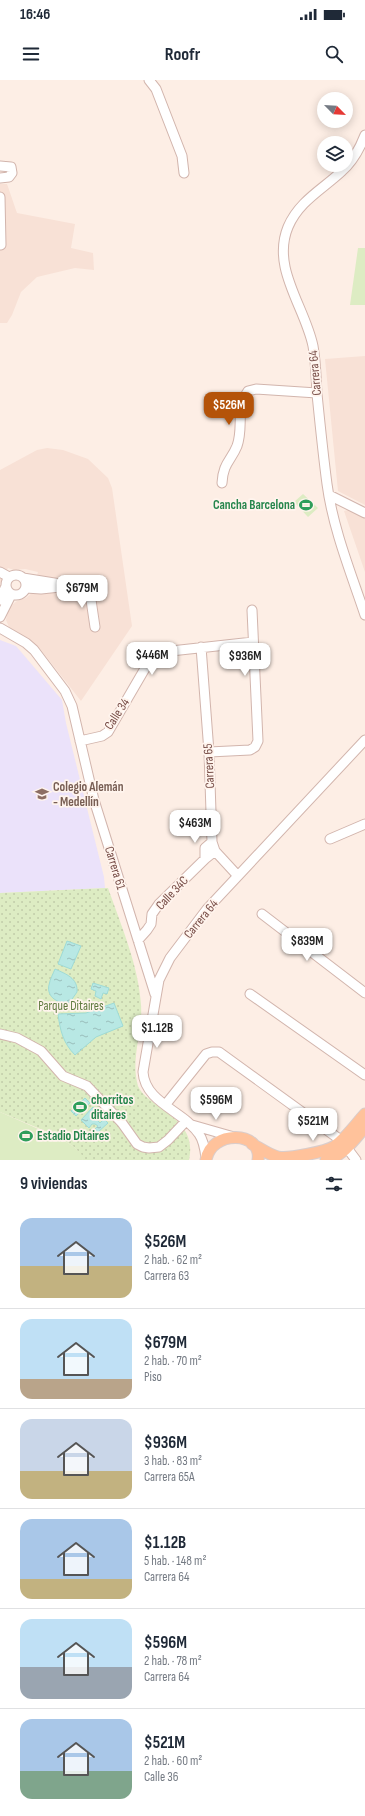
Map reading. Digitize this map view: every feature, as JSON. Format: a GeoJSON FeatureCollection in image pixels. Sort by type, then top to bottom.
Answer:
{"type":"FeatureCollection","features":[{"type":"Feature","properties":{"kind":"main road"},"geometry":{"type":"LineString","coordinates":[[326,1160],[331,1159],[344,1144],[365,1114]]}},
{"type":"Feature","properties":{"kind":"main road"},"geometry":{"type":"LineString","coordinates":[[206,1159],[212,1146],[221,1140],[234,1137],[246,1140],[278,1157],[310,1154],[344,1144],[365,1127]]}},
{"type":"Feature","properties":{"kind":"main road"},"geometry":{"type":"LineString","coordinates":[[252,1144],[256,1149],[258,1160]]}},
{"type":"Feature","properties":{"kind":"street"},"geometry":{"type":"LineString","coordinates":[[149,80],[156,89],[182,156],[184,172]]}},
{"type":"Feature","properties":{"kind":"street","name":"Carrera 64"},"geometry":{"type":"LineString","coordinates":[[365,135],[356,154],[344,170],[301,206],[288,227],[285,239],[284,267],[313,343],[317,366],[317,392],[329,495],[335,522],[365,615]]}},
{"type":"Feature","properties":{"kind":"street"},"geometry":{"type":"LineString","coordinates":[[0,166],[11,167],[12,173],[9,177],[0,178]]}},
{"type":"Feature","properties":{"kind":"street"},"geometry":{"type":"LineString","coordinates":[[0,197],[1,245]]}},
{"type":"Feature","properties":{"kind":"street"},"geometry":{"type":"LineString","coordinates":[[222,483],[223,471],[237,446],[239,436],[240,406],[248,391],[256,389],[317,392]]}},
{"type":"Feature","properties":{"kind":"street"},"geometry":{"type":"LineString","coordinates":[[329,495],[365,513]]}},
{"type":"Feature","properties":{"kind":"street"},"geometry":{"type":"LineString","coordinates":[[0,600],[4,581],[15,574],[23,578],[32,586]]}},
{"type":"Feature","properties":{"kind":"street"},"geometry":{"type":"LineString","coordinates":[[4,581],[18,595],[22,594],[32,586],[73,586],[86,590],[91,600],[95,627]]}},
{"type":"Feature","properties":{"kind":"street"},"geometry":{"type":"LineString","coordinates":[[0,617],[4,581]]}},
{"type":"Feature","properties":{"kind":"street"},"geometry":{"type":"LineString","coordinates":[[209,752],[250,750],[256,747],[258,742],[252,610]]}},
{"type":"Feature","properties":{"kind":"street","name":"Carrera 61"},"geometry":{"type":"LineString","coordinates":[[0,628],[34,650],[65,691],[72,706],[96,805],[155,994]]}},
{"type":"Feature","properties":{"kind":"street","name":"Calle 34"},"geometry":{"type":"LineString","coordinates":[[80,741],[102,736],[108,732],[147,665],[162,652],[253,642]]}},
{"type":"Feature","properties":{"kind":"street","name":"Carrera 65"},"geometry":{"type":"LineString","coordinates":[[201,647],[214,846]]}},
{"type":"Feature","properties":{"kind":"street","name":"Carrera 64"},"geometry":{"type":"LineString","coordinates":[[206,1159],[200,1135],[189,1123],[149,1092],[144,1081],[143,1072],[155,994],[161,973],[170,958],[207,909],[365,740]]}},
{"type":"Feature","properties":{"kind":"street"},"geometry":{"type":"LineString","coordinates":[[330,839],[365,824]]}},
{"type":"Feature","properties":{"kind":"street"},"geometry":{"type":"LineString","coordinates":[[214,846],[238,876]]}},
{"type":"Feature","properties":{"kind":"street","name":"Calle 34C"},"geometry":{"type":"LineString","coordinates":[[138,940],[151,924],[152,914],[159,904],[204,859],[205,848],[214,846]]}},
{"type":"Feature","properties":{"kind":"street"},"geometry":{"type":"LineString","coordinates":[[262,914],[365,993]]}},
{"type":"Feature","properties":{"kind":"street"},"geometry":{"type":"LineString","coordinates":[[250,994],[365,1075]]}},
{"type":"Feature","properties":{"kind":"street"},"geometry":{"type":"LineString","coordinates":[[0,1034],[17,1038],[41,1051],[63,1076],[87,1086],[122,1123],[137,1144],[143,1147],[149,1148],[159,1146],[189,1123]]}},
{"type":"Feature","properties":{"kind":"street"},"geometry":{"type":"LineString","coordinates":[[166,1104],[206,1054],[219,1052],[344,1144],[356,1160]]}},
{"type":"Feature","properties":{"kind":"street","name":"Carrera 64"},"geometry":{"type":"LineString","coordinates":[[189,1123],[234,1137]]}},
{"type":"Feature","properties":{"kind":"shaded area"},"geometry":{"type":"Polygon","coordinates":[[[0,184],[7,184],[17,213],[75,224],[71,248],[93,253],[94,270],[75,268],[37,277],[21,292],[12,315],[7,323],[0,323],[0,184]]]}},
{"type":"Feature","properties":{"kind":"shaded area"},"geometry":{"type":"Polygon","coordinates":[[[365,356],[365,505],[338,491],[325,359],[365,356]]]}},
{"type":"Feature","properties":{"kind":"shaded area"},"geometry":{"type":"Polygon","coordinates":[[[47,448],[63,450],[88,459],[108,478],[112,488],[132,626],[81,701],[41,650],[30,640],[9,627],[6,620],[9,607],[32,593],[38,572],[25,569],[14,570],[8,568],[0,584],[0,470],[37,450],[47,448]]]}},
{"type":"Feature","properties":{"kind":"shaded area"},"geometry":{"type":"Polygon","coordinates":[[[353,509],[365,514],[365,572],[344,511],[353,509]]]}},
{"type":"Feature","properties":{"kind":"shaded area","name":"Colegio Alemán - Medellín"},"geometry":{"type":"Polygon","coordinates":[[[0,640],[16,646],[62,700],[66,723],[104,877],[105,888],[0,893],[0,640]]]}},
{"type":"Feature","properties":{"kind":"green space"},"geometry":{"type":"Polygon","coordinates":[[[358,248],[365,248],[365,305],[350,305],[358,248]]]}},
{"type":"Feature","properties":{"kind":"green space","name":"Cancha Barcelona"},"geometry":{"type":"Polygon","coordinates":[[[303,494],[318,508],[308,517],[294,502],[303,494]]]}},
{"type":"Feature","properties":{"kind":"green space","name":"Parque Ditaires"},"geometry":{"type":"Polygon","coordinates":[[[108,888],[124,931],[140,991],[141,1015],[135,1066],[138,1086],[141,1092],[180,1124],[185,1131],[189,1139],[189,1160],[82,1160],[83,1157],[74,1147],[58,1137],[56,1141],[50,1139],[52,1134],[0,1112],[0,893],[108,888]]]}},
{"type":"Feature","properties":{"kind":"green space","name":"Estadio Ditaires"},"geometry":{"type":"Polygon","coordinates":[[[0,1112],[52,1135],[50,1139],[56,1141],[58,1137],[74,1147],[84,1157],[82,1160],[0,1160],[0,1112]]]}},
{"type":"Feature","properties":{"kind":"water"},"geometry":{"type":"Polygon","coordinates":[[[67,941],[81,946],[71,969],[58,964],[67,941]]]}},
{"type":"Feature","properties":{"kind":"water"},"geometry":{"type":"Polygon","coordinates":[[[55,969],[70,977],[76,983],[77,992],[70,1002],[66,1003],[58,1001],[49,993],[49,983],[55,969]]]}},
{"type":"Feature","properties":{"kind":"water"},"geometry":{"type":"Polygon","coordinates":[[[93,983],[109,988],[107,994],[103,993],[101,999],[95,996],[96,991],[91,989],[93,983]]]}},
{"type":"Feature","properties":{"kind":"water"},"geometry":{"type":"Polygon","coordinates":[[[114,1003],[123,1026],[96,1037],[75,1055],[63,1036],[58,1014],[86,1013],[114,1003]]]}},
{"type":"Feature","properties":{"kind":"water","name":"chorritos ditaires"},"geometry":{"type":"Polygon","coordinates":[[[85,1098],[90,1103],[76,1116],[71,1111],[85,1098]]]}},
{"type":"Feature","properties":{"kind":"water","name":"chorritos ditaires"},"geometry":{"type":"Polygon","coordinates":[[[93,1107],[101,1115],[98,1118],[98,1121],[100,1123],[104,1119],[108,1123],[97,1133],[94,1130],[98,1126],[92,1124],[89,1128],[81,1120],[93,1107]]]}},
{"type":"Feature","properties":{"kind":"place","name":"Cancha Barcelona"},"geometry":{"type":"Point","coordinates":[306,505]}},
{"type":"Feature","properties":{"kind":"place","name":"Colegio Alemán - Medellín"},"geometry":{"type":"Point","coordinates":[42,794]}},
{"type":"Feature","properties":{"kind":"place","name":"chorritos ditaires"},"geometry":{"type":"Point","coordinates":[80,1107]}},
{"type":"Feature","properties":{"kind":"place","name":"Estadio Ditaires"},"geometry":{"type":"Point","coordinates":[26,1136]}}]}
